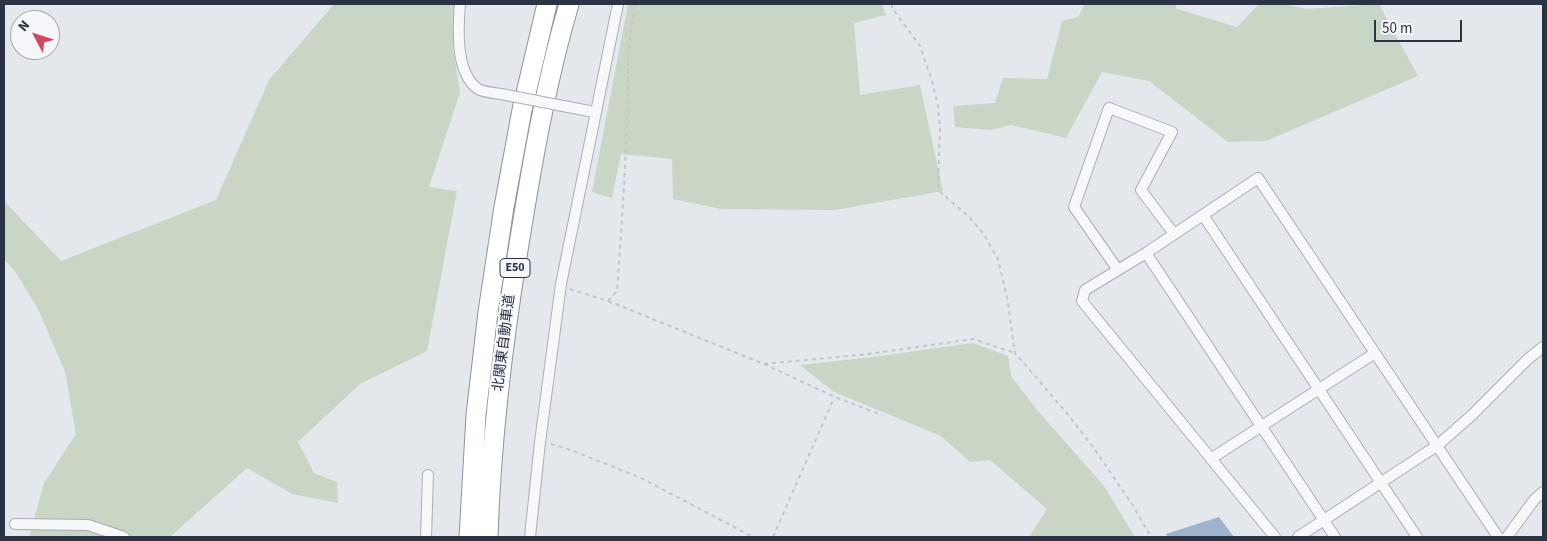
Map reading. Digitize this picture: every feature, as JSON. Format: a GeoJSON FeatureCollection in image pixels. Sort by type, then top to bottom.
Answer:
{"type":"FeatureCollection","features":[{"type":"Feature","properties":{"kind":"highway","name":"北関東自動車道"},"geometry":{"type":"LineString","coordinates":[[469,537],[476,415],[488,312],[504,207],[522,110],[547,4]]}},
{"type":"Feature","properties":{"kind":"highway","name":"北関東自動車道"},"geometry":{"type":"LineString","coordinates":[[488,537],[496,416],[508,313],[542,115],[569,4]]}},
{"type":"Feature","properties":{"kind":"street"},"geometry":{"type":"LineString","coordinates":[[460,4],[458,48],[467,77],[478,89],[592,111]]}},
{"type":"Feature","properties":{"kind":"street"},"geometry":{"type":"LineString","coordinates":[[530,537],[540,442],[561,284],[592,111],[618,4]]}},
{"type":"Feature","properties":{"kind":"street"},"geometry":{"type":"LineString","coordinates":[[1118,270],[1074,207],[1109,108],[1172,132],[1142,190],[1174,234]]}},
{"type":"Feature","properties":{"kind":"street"},"geometry":{"type":"LineString","coordinates":[[1275,537],[1082,301],[1085,290],[1146,253],[1258,178],[1498,537]]}},
{"type":"Feature","properties":{"kind":"street"},"geometry":{"type":"LineString","coordinates":[[1202,215],[1417,537]]}},
{"type":"Feature","properties":{"kind":"street"},"geometry":{"type":"LineString","coordinates":[[1146,253],[1335,537]]}},
{"type":"Feature","properties":{"kind":"street"},"geometry":{"type":"LineString","coordinates":[[1298,537],[1438,445],[1543,347]]}},
{"type":"Feature","properties":{"kind":"street"},"geometry":{"type":"LineString","coordinates":[[1212,458],[1375,353]]}},
{"type":"Feature","properties":{"kind":"street"},"geometry":{"type":"LineString","coordinates":[[426,537],[428,475]]}},
{"type":"Feature","properties":{"kind":"street"},"geometry":{"type":"LineString","coordinates":[[1507,537],[1534,500],[1543,492]]}},
{"type":"Feature","properties":{"kind":"street"},"geometry":{"type":"LineString","coordinates":[[15,524],[88,525],[124,537]]}},
{"type":"Feature","properties":{"kind":"path"},"geometry":{"type":"LineString","coordinates":[[608,301],[618,291],[626,156],[627,68],[631,26],[636,4]]}},
{"type":"Feature","properties":{"kind":"path"},"geometry":{"type":"LineString","coordinates":[[892,4],[904,25],[920,46],[932,81],[938,106],[940,127],[938,190],[970,218],[983,233],[998,260],[1007,297],[1015,353]]}},
{"type":"Feature","properties":{"kind":"path"},"geometry":{"type":"LineString","coordinates":[[561,284],[764,364],[835,397],[882,415]]}},
{"type":"Feature","properties":{"kind":"path"},"geometry":{"type":"LineString","coordinates":[[764,364],[868,354],[973,339],[1015,353],[1066,412],[1093,447],[1132,504],[1151,537]]}},
{"type":"Feature","properties":{"kind":"path"},"geometry":{"type":"LineString","coordinates":[[773,537],[835,397]]}},
{"type":"Feature","properties":{"kind":"path"},"geometry":{"type":"LineString","coordinates":[[540,442],[571,450],[641,478],[753,537]]}},
{"type":"Feature","properties":{"kind":"green space"},"geometry":{"type":"Polygon","coordinates":[[[334,4],[455,4],[453,48],[460,92],[429,187],[457,191],[427,351],[360,384],[298,442],[314,473],[337,482],[338,503],[292,494],[247,468],[170,537],[29,537],[44,483],[76,434],[65,372],[38,309],[16,273],[4,259],[4,201],[61,261],[216,200],[269,80],[334,4]]]}},
{"type":"Feature","properties":{"kind":"green space"},"geometry":{"type":"Polygon","coordinates":[[[628,4],[882,4],[886,15],[854,23],[860,95],[920,85],[943,191],[835,210],[721,209],[673,199],[672,159],[621,154],[612,198],[592,192],[628,4]]]}},
{"type":"Feature","properties":{"kind":"green space"},"geometry":{"type":"Polygon","coordinates":[[[1085,4],[1175,4],[1177,9],[1237,27],[1259,4],[1283,4],[1307,9],[1379,4],[1418,76],[1266,141],[1228,142],[1149,81],[1102,72],[1066,138],[1011,125],[991,130],[955,127],[953,106],[995,103],[1003,78],[1047,79],[1062,21],[1078,17],[1085,4]]]}},
{"type":"Feature","properties":{"kind":"green space"},"geometry":{"type":"Polygon","coordinates":[[[973,343],[1008,356],[1011,376],[1037,410],[1104,486],[1135,537],[1029,537],[1047,509],[990,460],[970,462],[941,436],[834,392],[800,365],[973,343]]]}},
{"type":"Feature","properties":{"kind":"water"},"geometry":{"type":"Polygon","coordinates":[[[1219,517],[1234,537],[1167,537],[1166,534],[1219,517]]]}}]}
